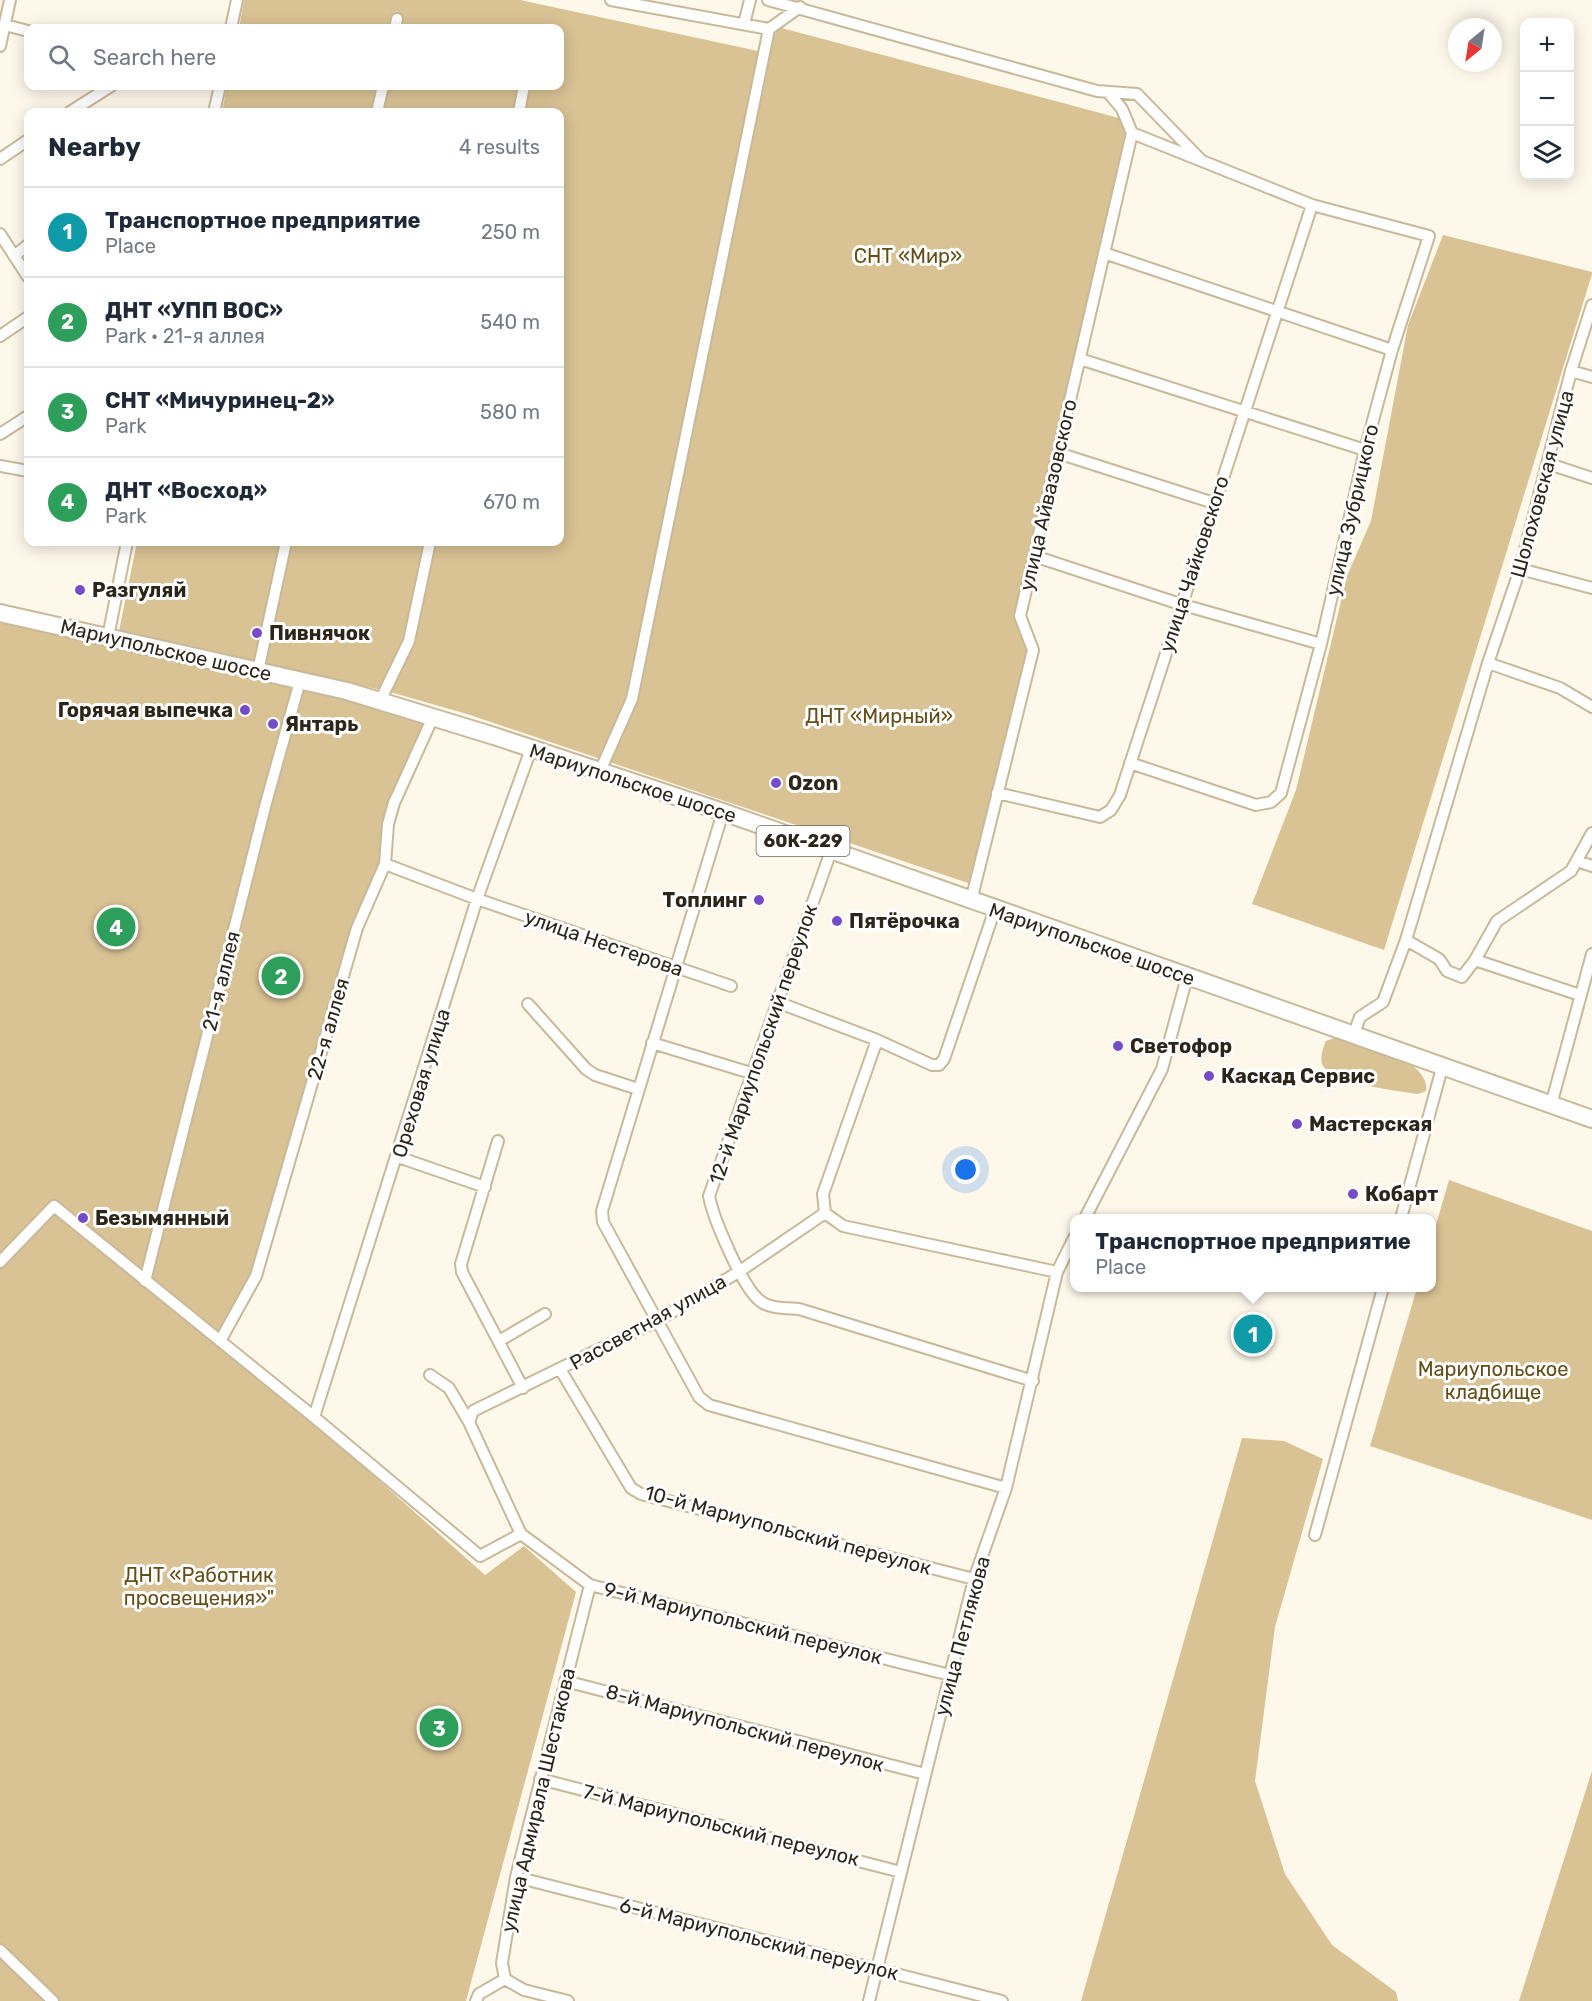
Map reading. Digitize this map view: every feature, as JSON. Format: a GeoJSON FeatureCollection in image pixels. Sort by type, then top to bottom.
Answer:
{"type":"FeatureCollection","features":[{"type":"Feature","properties":{"kind":"main road","name":"Мариупольское шоссе"},"geometry":{"type":"LineString","coordinates":[[0,613],[300,681],[433,717],[723,813],[1592,1119]]}},
{"type":"Feature","properties":{"kind":"street"},"geometry":{"type":"LineString","coordinates":[[0,46],[10,0]]}},
{"type":"Feature","properties":{"kind":"street"},"geometry":{"type":"LineString","coordinates":[[232,24],[237,0]]}},
{"type":"Feature","properties":{"kind":"street"},"geometry":{"type":"LineString","coordinates":[[612,0],[769,29]]}},
{"type":"Feature","properties":{"kind":"street"},"geometry":{"type":"LineString","coordinates":[[744,24],[750,0]]}},
{"type":"Feature","properties":{"kind":"street"},"geometry":{"type":"LineString","coordinates":[[768,0],[1108,92],[1137,94],[1203,162]]}},
{"type":"Feature","properties":{"kind":"street"},"geometry":{"type":"LineString","coordinates":[[600,771],[632,699],[769,29],[800,7]]}},
{"type":"Feature","properties":{"kind":"street"},"geometry":{"type":"LineString","coordinates":[[5,25],[24,30]]}},
{"type":"Feature","properties":{"kind":"street"},"geometry":{"type":"LineString","coordinates":[[76,108],[105,90]]}},
{"type":"Feature","properties":{"kind":"street"},"geometry":{"type":"LineString","coordinates":[[215,108],[219,90]]}},
{"type":"Feature","properties":{"kind":"street"},"geometry":{"type":"LineString","coordinates":[[378,108],[382,90]]}},
{"type":"Feature","properties":{"kind":"street"},"geometry":{"type":"LineString","coordinates":[[520,108],[523,90]]}},
{"type":"Feature","properties":{"kind":"street"},"geometry":{"type":"LineString","coordinates":[[1108,92],[1122,109],[1132,133],[1312,205]]}},
{"type":"Feature","properties":{"kind":"street","name":"улица Айвазовского"},"geometry":{"type":"LineString","coordinates":[[970,901],[1033,650],[1020,616],[1132,133]]}},
{"type":"Feature","properties":{"kind":"street"},"geometry":{"type":"LineString","coordinates":[[0,159],[24,143]]}},
{"type":"Feature","properties":{"kind":"street","name":"улица Зубрицкого"},"geometry":{"type":"LineString","coordinates":[[1130,764],[1256,805],[1271,802],[1284,786],[1321,644],[1365,450],[1392,350],[1429,236],[1312,205]]}},
{"type":"Feature","properties":{"kind":"street","name":"улица Чайковского"},"geometry":{"type":"LineString","coordinates":[[998,793],[1100,817],[1111,810],[1120,795],[1180,604],[1312,205]]}},
{"type":"Feature","properties":{"kind":"street"},"geometry":{"type":"LineString","coordinates":[[0,234],[24,272]]}},
{"type":"Feature","properties":{"kind":"street"},"geometry":{"type":"LineString","coordinates":[[0,256],[24,247]]}},
{"type":"Feature","properties":{"kind":"street"},"geometry":{"type":"LineString","coordinates":[[1104,253],[1392,350]]}},
{"type":"Feature","properties":{"kind":"street","name":"Шолоховская улица"},"geometry":{"type":"LineString","coordinates":[[1353,1036],[1360,1017],[1383,1002],[1406,940],[1488,663],[1520,570],[1549,464],[1571,370],[1592,305]]}},
{"type":"Feature","properties":{"kind":"street"},"geometry":{"type":"LineString","coordinates":[[0,336],[24,320]]}},
{"type":"Feature","properties":{"kind":"street"},"geometry":{"type":"LineString","coordinates":[[1080,359],[1365,450]]}},
{"type":"Feature","properties":{"kind":"street"},"geometry":{"type":"LineString","coordinates":[[1571,370],[1592,377]]}},
{"type":"Feature","properties":{"kind":"street"},"geometry":{"type":"LineString","coordinates":[[0,434],[24,419]]}},
{"type":"Feature","properties":{"kind":"street"},"geometry":{"type":"LineString","coordinates":[[1058,453],[1214,503]]}},
{"type":"Feature","properties":{"kind":"street"},"geometry":{"type":"LineString","coordinates":[[1549,464],[1592,478]]}},
{"type":"Feature","properties":{"kind":"street"},"geometry":{"type":"LineString","coordinates":[[0,466],[24,470]]}},
{"type":"Feature","properties":{"kind":"street"},"geometry":{"type":"LineString","coordinates":[[108,637],[126,546]]}},
{"type":"Feature","properties":{"kind":"street"},"geometry":{"type":"LineString","coordinates":[[258,671],[285,546]]}},
{"type":"Feature","properties":{"kind":"street"},"geometry":{"type":"LineString","coordinates":[[380,701],[409,641],[429,546]]}},
{"type":"Feature","properties":{"kind":"street"},"geometry":{"type":"LineString","coordinates":[[1034,556],[1180,604],[1321,644]]}},
{"type":"Feature","properties":{"kind":"street"},"geometry":{"type":"LineString","coordinates":[[1520,570],[1592,588]]}},
{"type":"Feature","properties":{"kind":"street"},"geometry":{"type":"LineString","coordinates":[[1488,663],[1560,688],[1592,707]]}},
{"type":"Feature","properties":{"kind":"street","name":"21-я аллея"},"geometry":{"type":"LineString","coordinates":[[145,1281],[266,803],[300,681]]}},
{"type":"Feature","properties":{"kind":"street","name":"22-я аллея"},"geometry":{"type":"LineString","coordinates":[[220,1341],[256,1276],[357,928],[385,864],[388,824],[394,802],[433,717]]}},
{"type":"Feature","properties":{"kind":"street","name":"Ореховая улица"},"geometry":{"type":"LineString","coordinates":[[314,1417],[477,899],[531,749]]}},
{"type":"Feature","properties":{"kind":"street"},"geometry":{"type":"LineString","coordinates":[[723,813],[602,1211],[603,1222],[699,1397],[709,1405],[1006,1488]]}},
{"type":"Feature","properties":{"kind":"street"},"geometry":{"type":"LineString","coordinates":[[1406,940],[1439,959],[1447,971],[1462,977],[1475,960],[1497,921],[1571,871],[1592,833]]}},
{"type":"Feature","properties":{"kind":"street","name":"12-й Мариупольский переулок"},"geometry":{"type":"LineString","coordinates":[[831,851],[709,1196],[711,1211],[740,1271],[759,1300],[773,1307],[799,1309],[1033,1381]]}},
{"type":"Feature","properties":{"kind":"street"},"geometry":{"type":"LineString","coordinates":[[1577,861],[1592,866]]}},
{"type":"Feature","properties":{"kind":"street","name":"улица Нестерова"},"geometry":{"type":"LineString","coordinates":[[385,864],[477,899],[731,986]]}},
{"type":"Feature","properties":{"kind":"street"},"geometry":{"type":"LineString","coordinates":[[777,1002],[877,1040],[932,1065],[939,1065],[944,1059],[995,909]]}},
{"type":"Feature","properties":{"kind":"street"},"geometry":{"type":"LineString","coordinates":[[1551,1105],[1592,954]]}},
{"type":"Feature","properties":{"kind":"street"},"geometry":{"type":"LineString","coordinates":[[1475,960],[1580,995]]}},
{"type":"Feature","properties":{"kind":"street"},"geometry":{"type":"LineString","coordinates":[[1087,1214],[1162,1069],[1186,977]]}},
{"type":"Feature","properties":{"kind":"street"},"geometry":{"type":"LineString","coordinates":[[528,1004],[586,1069],[595,1075],[638,1089]]}},
{"type":"Feature","properties":{"kind":"street"},"geometry":{"type":"LineString","coordinates":[[877,1040],[823,1194],[825,1213],[843,1226],[1057,1272]]}},
{"type":"Feature","properties":{"kind":"street"},"geometry":{"type":"LineString","coordinates":[[652,1043],[751,1074]]}},
{"type":"Feature","properties":{"kind":"street"},"geometry":{"type":"LineString","coordinates":[[1402,1214],[1442,1068]]}},
{"type":"Feature","properties":{"kind":"street"},"geometry":{"type":"LineString","coordinates":[[498,1141],[461,1264],[462,1272],[523,1388]]}},
{"type":"Feature","properties":{"kind":"street"},"geometry":{"type":"LineString","coordinates":[[398,1156],[484,1187]]}},
{"type":"Feature","properties":{"kind":"street"},"geometry":{"type":"LineString","coordinates":[[0,1262],[54,1206],[314,1417],[480,1556],[521,1534]]}},
{"type":"Feature","properties":{"kind":"street","name":"Рассветная улица"},"geometry":{"type":"LineString","coordinates":[[469,1422],[473,1411],[657,1322],[740,1271],[825,1213]]}},
{"type":"Feature","properties":{"kind":"street","name":"улица Петлякова"},"geometry":{"type":"LineString","coordinates":[[869,2001],[974,1579],[1006,1488],[1057,1272],[1070,1246]]}},
{"type":"Feature","properties":{"kind":"street"},"geometry":{"type":"LineString","coordinates":[[1315,1535],[1382,1292]]}},
{"type":"Feature","properties":{"kind":"street"},"geometry":{"type":"LineString","coordinates":[[499,1341],[545,1314]]}},
{"type":"Feature","properties":{"kind":"street","name":"10-й Мариупольский переулок"},"geometry":{"type":"LineString","coordinates":[[560,1370],[631,1488],[641,1494],[974,1579]]}},
{"type":"Feature","properties":{"kind":"street","name":"9-й Мариупольский переулок"},"geometry":{"type":"LineString","coordinates":[[430,1375],[449,1388],[469,1422],[521,1534],[590,1585],[950,1675]]}},
{"type":"Feature","properties":{"kind":"street","name":"улица Адмирала Шестакова"},"geometry":{"type":"LineString","coordinates":[[506,1979],[502,1963],[516,1877],[590,1585]]}},
{"type":"Feature","properties":{"kind":"street","name":"8-й Мариупольский переулок"},"geometry":{"type":"LineString","coordinates":[[565,1681],[925,1774]]}},
{"type":"Feature","properties":{"kind":"street","name":"7-й Мариупольский переулок"},"geometry":{"type":"LineString","coordinates":[[540,1779],[901,1872]]}},
{"type":"Feature","properties":{"kind":"street","name":"6-й Мариупольский переулок"},"geometry":{"type":"LineString","coordinates":[[516,1877],[1002,2001]]}},
{"type":"Feature","properties":{"kind":"street"},"geometry":{"type":"LineString","coordinates":[[0,1950],[53,2001]]}},
{"type":"Feature","properties":{"kind":"street"},"geometry":{"type":"LineString","coordinates":[[476,2001],[479,1994],[506,1979],[524,1990],[568,2001]]}},
{"type":"Feature","properties":{"kind":"green space"},"geometry":{"type":"Polygon","coordinates":[[[244,0],[520,0],[768,53],[778,27],[1130,121],[1019,617],[1032,650],[971,884],[467,714],[390,692],[119,631],[136,546],[564,546],[564,108],[223,108],[226,90],[564,90],[564,24],[240,24],[244,0]]]}},
{"type":"Feature","properties":{"kind":"green space"},"geometry":{"type":"Polygon","coordinates":[[[1443,235],[1592,272],[1592,274],[1384,950],[1252,904],[1296,790],[1347,576],[1371,521],[1408,325],[1443,235]]]}},
{"type":"Feature","properties":{"kind":"green space","name":"ДНТ «Работник просвещения»\""},"geometry":{"type":"Polygon","coordinates":[[[0,621],[293,686],[430,724],[394,803],[381,863],[256,1276],[221,1346],[308,1417],[485,1575],[524,1546],[576,1592],[466,2001],[0,2001],[0,621]]]}},
{"type":"Feature","properties":{"kind":"green space"},"geometry":{"type":"Polygon","coordinates":[[[1334,1038],[1412,1065],[1425,1080],[1426,1091],[1418,1094],[1381,1088],[1351,1081],[1328,1071],[1322,1064],[1322,1052],[1326,1041],[1334,1038]]]}},
{"type":"Feature","properties":{"kind":"green space","name":"Мариупольское кладбище"},"geometry":{"type":"Polygon","coordinates":[[[1449,1180],[1592,1231],[1592,1520],[1370,1446],[1416,1292],[1436,1292],[1436,1225],[1449,1180]]]}},
{"type":"Feature","properties":{"kind":"green space"},"geometry":{"type":"Polygon","coordinates":[[[1242,1438],[1284,1441],[1323,1459],[1275,1627],[1255,1781],[1285,1874],[1332,1945],[1396,1992],[1398,2001],[1081,2001],[1242,1438]]]}},
{"type":"Feature","properties":{"kind":"green space"},"geometry":{"type":"Polygon","coordinates":[[[1592,1771],[1592,2001],[1519,2001],[1592,1771]]]}},
{"type":"Feature","properties":{"kind":"place","name":"Разгуляй"},"geometry":{"type":"Point","coordinates":[80,590]}},
{"type":"Feature","properties":{"kind":"place","name":"Пивнячок"},"geometry":{"type":"Point","coordinates":[257,633]}},
{"type":"Feature","properties":{"kind":"place","name":"Горячая выпечка"},"geometry":{"type":"Point","coordinates":[245,710]}},
{"type":"Feature","properties":{"kind":"place","name":"Янтарь"},"geometry":{"type":"Point","coordinates":[273,724]}},
{"type":"Feature","properties":{"kind":"place","name":"Ozon"},"geometry":{"type":"Point","coordinates":[776,783]}},
{"type":"Feature","properties":{"kind":"place","name":"Топлинг"},"geometry":{"type":"Point","coordinates":[759,900]}},
{"type":"Feature","properties":{"kind":"place","name":"Пятёрочка"},"geometry":{"type":"Point","coordinates":[837,921]}},
{"type":"Feature","properties":{"kind":"place","name":"ДНТ «Восход»"},"geometry":{"type":"Point","coordinates":[116,927]}},
{"type":"Feature","properties":{"kind":"place","name":"ДНТ «УПП ВОС»"},"geometry":{"type":"Point","coordinates":[281,976]}},
{"type":"Feature","properties":{"kind":"place","name":"Светофор"},"geometry":{"type":"Point","coordinates":[1118,1046]}},
{"type":"Feature","properties":{"kind":"place","name":"Каскад Сервис"},"geometry":{"type":"Point","coordinates":[1209,1076]}},
{"type":"Feature","properties":{"kind":"place","name":"Мастерская"},"geometry":{"type":"Point","coordinates":[1297,1124]}},
{"type":"Feature","properties":{"kind":"place","name":"Кобарт"},"geometry":{"type":"Point","coordinates":[1353,1194]}},
{"type":"Feature","properties":{"kind":"place","name":"Безымянный"},"geometry":{"type":"Point","coordinates":[83,1218]}},
{"type":"Feature","properties":{"kind":"place","name":"Транспортное предприятие"},"geometry":{"type":"Point","coordinates":[1253,1334]}},
{"type":"Feature","properties":{"kind":"place","name":"СНТ «Мичуринец-2»"},"geometry":{"type":"Point","coordinates":[439,1728]}},
{"type":"Feature","properties":{"kind":"park label","name":"СНТ «Мир»"},"geometry":{"type":"Point","coordinates":[908,256]}},
{"type":"Feature","properties":{"kind":"park label","name":"ДНТ «Мирный»"},"geometry":{"type":"Point","coordinates":[879,716]}}]}
